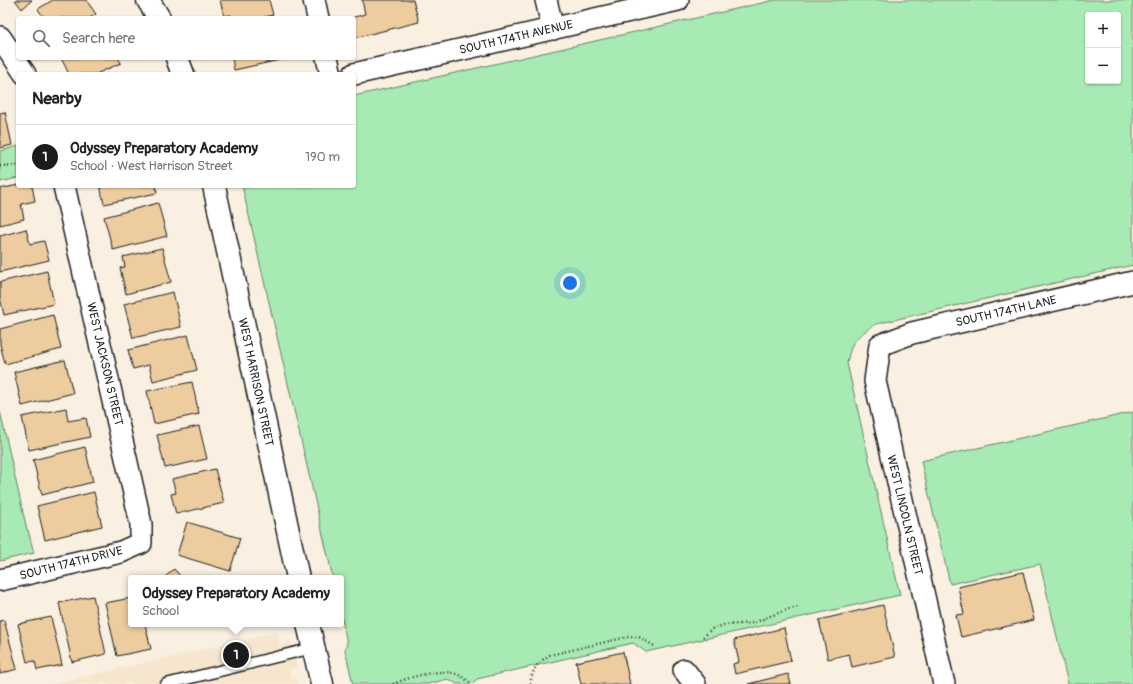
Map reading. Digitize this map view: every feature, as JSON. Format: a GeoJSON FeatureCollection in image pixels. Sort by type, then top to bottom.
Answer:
{"type":"FeatureCollection","features":[{"type":"Feature","properties":{"kind":"street"},"geometry":{"type":"LineString","coordinates":[[148,0],[158,16]]}},
{"type":"Feature","properties":{"kind":"street"},"geometry":{"type":"LineString","coordinates":[[314,0],[318,16]]}},
{"type":"Feature","properties":{"kind":"street"},"geometry":{"type":"LineString","coordinates":[[546,0],[553,29]]}},
{"type":"Feature","properties":{"kind":"street","name":"SOUTH 174TH AVENUE"},"geometry":{"type":"LineString","coordinates":[[356,74],[678,0]]}},
{"type":"Feature","properties":{"kind":"street"},"geometry":{"type":"LineString","coordinates":[[0,36],[24,72]]}},
{"type":"Feature","properties":{"kind":"street"},"geometry":{"type":"LineString","coordinates":[[178,60],[182,72]]}},
{"type":"Feature","properties":{"kind":"street"},"geometry":{"type":"LineString","coordinates":[[328,60],[330,72]]}},
{"type":"Feature","properties":{"kind":"street","name":"WEST JACKSON STREET"},"geometry":{"type":"LineString","coordinates":[[64,188],[141,524],[141,543]]}},
{"type":"Feature","properties":{"kind":"street","name":"WEST HARRISON STREET"},"geometry":{"type":"LineString","coordinates":[[214,188],[297,575]]}},
{"type":"Feature","properties":{"kind":"street","name":"SOUTH 174TH LANE"},"geometry":{"type":"LineString","coordinates":[[880,345],[912,333],[1133,282]]}},
{"type":"Feature","properties":{"kind":"street","name":"WEST LINCOLN STREET"},"geometry":{"type":"LineString","coordinates":[[880,345],[875,381],[944,684]]}},
{"type":"Feature","properties":{"kind":"street","name":"SOUTH 174TH DRIVE"},"geometry":{"type":"LineString","coordinates":[[0,580],[121,552],[141,543]]}},
{"type":"Feature","properties":{"kind":"street"},"geometry":{"type":"LineString","coordinates":[[309,627],[322,684]]}},
{"type":"Feature","properties":{"kind":"lane"},"geometry":{"type":"LineString","coordinates":[[170,684],[313,648]]}},
{"type":"Feature","properties":{"kind":"path"},"geometry":{"type":"LineString","coordinates":[[0,166],[16,164]]}},
{"type":"Feature","properties":{"kind":"path"},"geometry":{"type":"LineString","coordinates":[[703,637],[712,629],[724,625],[753,623],[798,607]]}},
{"type":"Feature","properties":{"kind":"path"},"geometry":{"type":"LineString","coordinates":[[530,684],[532,672],[540,662],[550,656],[627,637],[639,637],[654,646]]}},
{"type":"Feature","properties":{"kind":"path"},"geometry":{"type":"LineString","coordinates":[[393,684],[426,674],[448,672],[459,675],[472,684]]}},
{"type":"Feature","properties":{"kind":"shaded area"},"geometry":{"type":"Polygon","coordinates":[[[278,632],[280,646],[291,640],[298,668],[290,669],[290,671],[291,676],[296,677],[298,684],[52,684],[278,632]]]}},
{"type":"Feature","properties":{"kind":"green space"},"geometry":{"type":"Polygon","coordinates":[[[775,0],[1133,0],[1133,265],[876,324],[856,339],[851,349],[847,363],[900,595],[646,652],[633,643],[477,679],[472,684],[457,684],[448,679],[428,684],[353,684],[345,650],[347,643],[344,627],[344,575],[332,575],[242,188],[356,188],[356,96],[775,0]]]}},
{"type":"Feature","properties":{"kind":"green space"},"geometry":{"type":"Polygon","coordinates":[[[16,147],[16,178],[0,182],[0,151],[16,147]]]}},
{"type":"Feature","properties":{"kind":"green space"},"geometry":{"type":"Polygon","coordinates":[[[0,411],[27,530],[34,553],[0,561],[0,411]]]}},
{"type":"Feature","properties":{"kind":"green space"},"geometry":{"type":"Polygon","coordinates":[[[1133,412],[1133,684],[1068,684],[1040,564],[950,584],[921,461],[1133,412]]]}},
{"type":"Feature","properties":{"kind":"building"},"geometry":{"type":"Polygon","coordinates":[[[15,0],[32,0],[22,9],[15,0]]]}},
{"type":"Feature","properties":{"kind":"building"},"geometry":{"type":"Polygon","coordinates":[[[53,0],[86,0],[96,14],[93,16],[43,16],[38,9],[53,0]]]}},
{"type":"Feature","properties":{"kind":"building"},"geometry":{"type":"Polygon","coordinates":[[[220,0],[269,0],[273,15],[269,16],[224,16],[220,0]]]}},
{"type":"Feature","properties":{"kind":"building"},"geometry":{"type":"Polygon","coordinates":[[[362,0],[413,0],[419,22],[356,38],[356,17],[365,14],[362,0]]]}},
{"type":"Feature","properties":{"kind":"building"},"geometry":{"type":"Polygon","coordinates":[[[62,60],[119,60],[121,63],[101,72],[68,72],[62,60]]]}},
{"type":"Feature","properties":{"kind":"building"},"geometry":{"type":"Polygon","coordinates":[[[232,60],[280,60],[234,70],[232,60]]]}},
{"type":"Feature","properties":{"kind":"building"},"geometry":{"type":"Polygon","coordinates":[[[5,112],[12,145],[0,148],[0,113],[5,112]]]}},
{"type":"Feature","properties":{"kind":"building"},"geometry":{"type":"Polygon","coordinates":[[[16,185],[16,188],[32,188],[35,201],[21,204],[24,219],[0,225],[0,189],[16,185]]]}},
{"type":"Feature","properties":{"kind":"building"},"geometry":{"type":"Polygon","coordinates":[[[100,188],[156,188],[157,193],[104,204],[100,188]]]}},
{"type":"Feature","properties":{"kind":"building"},"geometry":{"type":"Polygon","coordinates":[[[158,203],[167,236],[113,250],[104,217],[158,203]]]}},
{"type":"Feature","properties":{"kind":"building"},"geometry":{"type":"Polygon","coordinates":[[[26,229],[30,244],[44,241],[49,260],[0,272],[0,236],[26,229]]]}},
{"type":"Feature","properties":{"kind":"building"},"geometry":{"type":"Polygon","coordinates":[[[162,248],[171,282],[126,294],[120,268],[125,267],[123,257],[162,248]]]}},
{"type":"Feature","properties":{"kind":"building"},"geometry":{"type":"Polygon","coordinates":[[[47,271],[54,304],[4,315],[0,297],[0,282],[47,271]]]}},
{"type":"Feature","properties":{"kind":"building"},"geometry":{"type":"Polygon","coordinates":[[[173,292],[181,327],[133,338],[124,304],[173,292]]]}},
{"type":"Feature","properties":{"kind":"building"},"geometry":{"type":"Polygon","coordinates":[[[53,315],[61,349],[5,364],[0,344],[0,329],[53,315]]]}},
{"type":"Feature","properties":{"kind":"building"},"geometry":{"type":"Polygon","coordinates":[[[188,335],[197,370],[153,381],[149,365],[133,369],[128,350],[188,335]]]}},
{"type":"Feature","properties":{"kind":"building"},"geometry":{"type":"Polygon","coordinates":[[[65,360],[73,393],[22,406],[14,372],[65,360]]]}},
{"type":"Feature","properties":{"kind":"building"},"geometry":{"type":"Polygon","coordinates":[[[192,382],[199,414],[154,424],[147,391],[192,382]]]}},
{"type":"Feature","properties":{"kind":"building"},"geometry":{"type":"Polygon","coordinates":[[[66,408],[68,421],[86,418],[90,437],[29,450],[22,417],[66,408]]]}},
{"type":"Feature","properties":{"kind":"building"},"geometry":{"type":"Polygon","coordinates":[[[199,426],[207,459],[165,468],[157,435],[199,426]]]}},
{"type":"Feature","properties":{"kind":"building"},"geometry":{"type":"Polygon","coordinates":[[[85,447],[93,482],[42,495],[33,460],[85,447]]]}},
{"type":"Feature","properties":{"kind":"building"},"geometry":{"type":"Polygon","coordinates":[[[215,469],[224,503],[176,514],[171,494],[176,493],[172,479],[215,469]]]}},
{"type":"Feature","properties":{"kind":"building"},"geometry":{"type":"Polygon","coordinates":[[[94,492],[102,526],[45,540],[37,506],[94,492]]]}},
{"type":"Feature","properties":{"kind":"building"},"geometry":{"type":"Polygon","coordinates":[[[187,522],[240,538],[230,571],[177,555],[187,522]]]}},
{"type":"Feature","properties":{"kind":"building"},"geometry":{"type":"Polygon","coordinates":[[[174,569],[179,575],[167,575],[174,569]]]}},
{"type":"Feature","properties":{"kind":"building"},"geometry":{"type":"Polygon","coordinates":[[[1023,572],[1034,620],[961,637],[956,615],[964,614],[958,587],[1023,572]]]}},
{"type":"Feature","properties":{"kind":"building"},"geometry":{"type":"Polygon","coordinates":[[[93,596],[106,654],[72,662],[59,603],[93,596]]]}},
{"type":"Feature","properties":{"kind":"building"},"geometry":{"type":"Polygon","coordinates":[[[128,599],[128,627],[146,627],[151,649],[117,656],[105,603],[128,599]]]}},
{"type":"Feature","properties":{"kind":"building"},"geometry":{"type":"Polygon","coordinates":[[[883,605],[895,657],[852,667],[849,654],[828,659],[819,620],[883,605]]]}},
{"type":"Feature","properties":{"kind":"building"},"geometry":{"type":"Polygon","coordinates":[[[51,617],[62,665],[37,670],[35,661],[27,662],[18,624],[51,617]]]}},
{"type":"Feature","properties":{"kind":"building"},"geometry":{"type":"Polygon","coordinates":[[[4,620],[17,669],[0,674],[0,621],[4,620]]]}},
{"type":"Feature","properties":{"kind":"building"},"geometry":{"type":"Polygon","coordinates":[[[784,628],[791,661],[735,674],[733,664],[739,662],[734,640],[784,628]]]}},
{"type":"Feature","properties":{"kind":"building"},"geometry":{"type":"Polygon","coordinates":[[[623,652],[630,684],[581,684],[576,662],[623,652]]]}},
{"type":"Feature","properties":{"kind":"building"},"geometry":{"type":"Polygon","coordinates":[[[788,674],[791,684],[748,684],[788,674]]]}},
{"type":"Feature","properties":{"kind":"place","name":"Odyssey Preparatory Academy"},"geometry":{"type":"Point","coordinates":[236,655]}}]}
